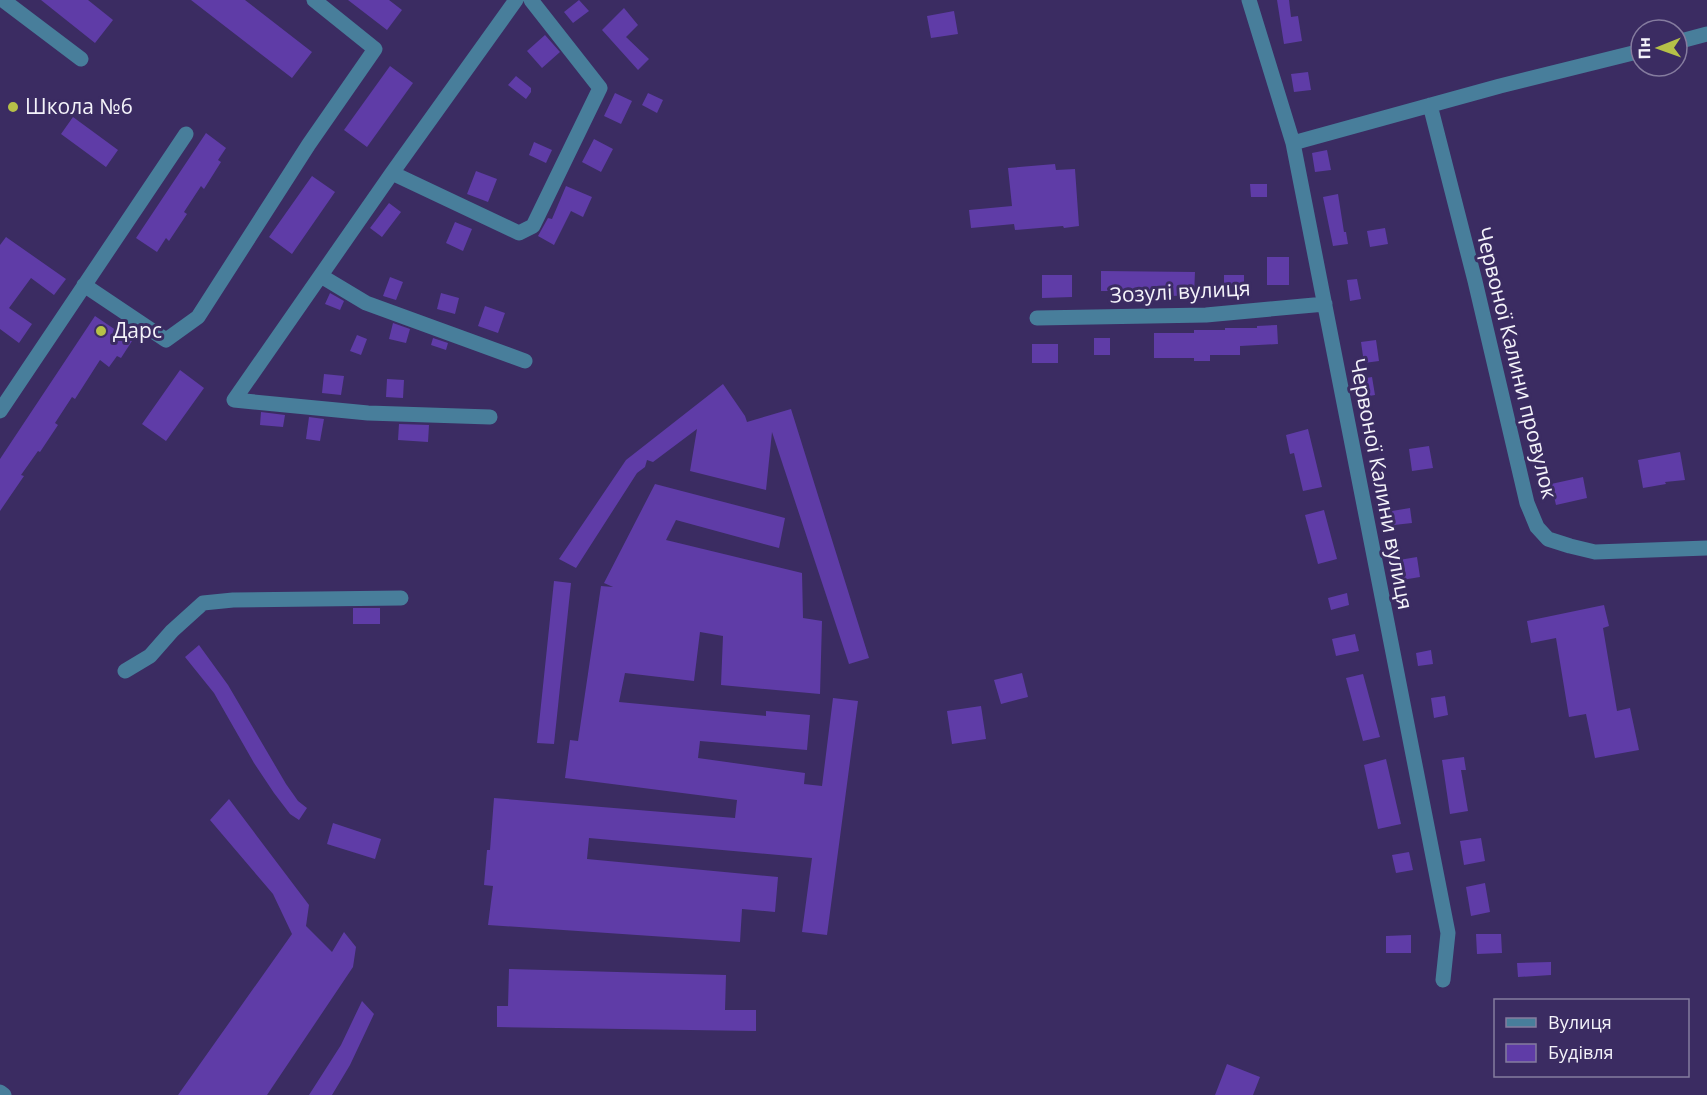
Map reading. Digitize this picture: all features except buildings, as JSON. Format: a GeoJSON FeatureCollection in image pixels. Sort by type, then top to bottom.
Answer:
{"type":"FeatureCollection","features":[{"type":"Feature","properties":{"kind":"street"},"geometry":{"type":"LineString","coordinates":[[3,0],[81,59]]}},
{"type":"Feature","properties":{"kind":"street"},"geometry":{"type":"LineString","coordinates":[[84,285],[166,340],[198,317],[309,144],[375,49],[314,0]]}},
{"type":"Feature","properties":{"kind":"street"},"geometry":{"type":"LineString","coordinates":[[489,417],[368,413],[234,400],[516,0]]}},
{"type":"Feature","properties":{"kind":"street"},"geometry":{"type":"LineString","coordinates":[[392,173],[519,233],[533,226],[600,88],[531,0]]}},
{"type":"Feature","properties":{"kind":"street","name":"Червоної Калини вулиця"},"geometry":{"type":"LineString","coordinates":[[1250,0],[1293,143],[1448,933],[1443,980]]}},
{"type":"Feature","properties":{"kind":"street"},"geometry":{"type":"LineString","coordinates":[[1689,39],[1707,34]]}},
{"type":"Feature","properties":{"kind":"street"},"geometry":{"type":"LineString","coordinates":[[1293,143],[1629,54]]}},
{"type":"Feature","properties":{"kind":"street","name":"Червоної Калини провулок"},"geometry":{"type":"LineString","coordinates":[[1430,105],[1475,280],[1527,503],[1537,527],[1548,539],[1595,552],[1707,548]]}},
{"type":"Feature","properties":{"kind":"street"},"geometry":{"type":"LineString","coordinates":[[0,411],[186,134]]}},
{"type":"Feature","properties":{"kind":"street"},"geometry":{"type":"LineString","coordinates":[[321,276],[366,303],[525,361]]}},
{"type":"Feature","properties":{"kind":"street","name":"Зозулі вулиця"},"geometry":{"type":"LineString","coordinates":[[1037,318],[1206,315],[1324,304]]}},
{"type":"Feature","properties":{"kind":"street"},"geometry":{"type":"LineString","coordinates":[[125,671],[150,656],[172,631],[203,603],[233,600],[401,598]]}},
{"type":"Feature","properties":{"kind":"place","name":"Школа №6"},"geometry":{"type":"Point","coordinates":[13,107]}},
{"type":"Feature","properties":{"kind":"place","name":"Дарс"},"geometry":{"type":"Point","coordinates":[101,331]}}]}
